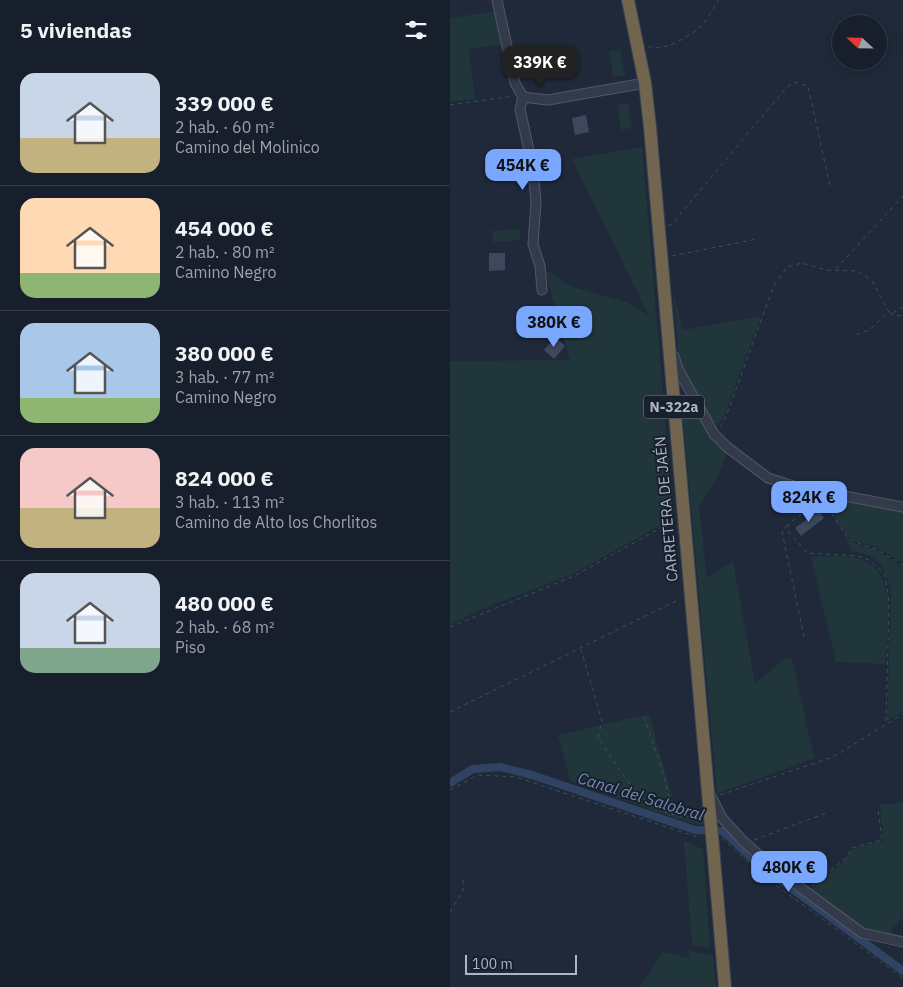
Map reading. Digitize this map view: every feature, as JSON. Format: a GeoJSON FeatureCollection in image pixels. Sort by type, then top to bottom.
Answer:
{"type":"FeatureCollection","features":[{"type":"Feature","properties":{"kind":"highway","name":"CARRETERA DE JAÉN"},"geometry":{"type":"LineString","coordinates":[[628,0],[645,83],[669,337],[690,594],[711,795],[710,815],[718,842],[725,987]]}},
{"type":"Feature","properties":{"kind":"street"},"geometry":{"type":"LineString","coordinates":[[497,0],[515,84],[523,97],[520,109],[533,169],[536,202],[534,244],[540,266],[542,290]]}},
{"type":"Feature","properties":{"kind":"street"},"geometry":{"type":"LineString","coordinates":[[523,97],[548,100],[645,83]]}},
{"type":"Feature","properties":{"kind":"street"},"geometry":{"type":"LineString","coordinates":[[669,337],[678,369],[714,434],[727,447],[768,478],[783,484],[903,507]]}},
{"type":"Feature","properties":{"kind":"street"},"geometry":{"type":"LineString","coordinates":[[711,795],[722,818],[775,869],[862,933],[903,942]]}},
{"type":"Feature","properties":{"kind":"path"},"geometry":{"type":"LineString","coordinates":[[634,31],[650,47],[657,49],[668,46],[698,28],[710,14],[718,0]]}},
{"type":"Feature","properties":{"kind":"path"},"geometry":{"type":"LineString","coordinates":[[659,229],[672,224],[786,88],[794,82],[808,86],[830,186]]}},
{"type":"Feature","properties":{"kind":"path"},"geometry":{"type":"LineString","coordinates":[[450,105],[511,96],[523,97]]}},
{"type":"Feature","properties":{"kind":"path"},"geometry":{"type":"LineString","coordinates":[[835,270],[903,196]]}},
{"type":"Feature","properties":{"kind":"path"},"geometry":{"type":"LineString","coordinates":[[662,258],[757,239]]}},
{"type":"Feature","properties":{"kind":"path"},"geometry":{"type":"LineString","coordinates":[[714,434],[724,422],[780,274],[795,264],[835,270],[858,271],[866,275],[877,288],[889,312],[903,315]]}},
{"type":"Feature","properties":{"kind":"path"},"geometry":{"type":"LineString","coordinates":[[892,314],[903,307]]}},
{"type":"Feature","properties":{"kind":"path"},"geometry":{"type":"LineString","coordinates":[[856,335],[869,330],[889,312]]}},
{"type":"Feature","properties":{"kind":"path"},"geometry":{"type":"LineString","coordinates":[[804,637],[782,532],[788,524],[822,499],[844,534],[852,541],[876,549],[903,565]]}},
{"type":"Feature","properties":{"kind":"path"},"geometry":{"type":"LineString","coordinates":[[450,627],[574,576],[683,516]]}},
{"type":"Feature","properties":{"kind":"path"},"geometry":{"type":"LineString","coordinates":[[788,524],[788,531],[807,553],[858,556],[869,560],[885,574],[889,602],[886,724]]}},
{"type":"Feature","properties":{"kind":"path"},"geometry":{"type":"LineString","coordinates":[[450,712],[690,594]]}},
{"type":"Feature","properties":{"kind":"path"},"geometry":{"type":"LineString","coordinates":[[580,648],[602,720],[598,737],[648,804],[666,812],[686,816],[710,815]]}},
{"type":"Feature","properties":{"kind":"path"},"geometry":{"type":"LineString","coordinates":[[711,795],[833,757],[903,714]]}},
{"type":"Feature","properties":{"kind":"path"},"geometry":{"type":"LineString","coordinates":[[644,717],[661,766],[673,813]]}},
{"type":"Feature","properties":{"kind":"path"},"geometry":{"type":"LineString","coordinates":[[450,790],[478,775],[516,777],[700,838]]}},
{"type":"Feature","properties":{"kind":"path"},"geometry":{"type":"LineString","coordinates":[[806,890],[845,858],[852,848],[882,840],[878,810]]}},
{"type":"Feature","properties":{"kind":"path"},"geometry":{"type":"LineString","coordinates":[[746,843],[829,812]]}},
{"type":"Feature","properties":{"kind":"path"},"geometry":{"type":"LineString","coordinates":[[718,842],[903,978]]}},
{"type":"Feature","properties":{"kind":"path"},"geometry":{"type":"LineString","coordinates":[[450,912],[463,891],[463,876]]}},
{"type":"Feature","properties":{"kind":"green space"},"geometry":{"type":"Polygon","coordinates":[[[497,11],[505,44],[469,49],[475,99],[450,102],[450,18],[497,11]]]}},
{"type":"Feature","properties":{"kind":"green space"},"geometry":{"type":"Polygon","coordinates":[[[620,49],[625,75],[613,77],[609,51],[620,49]]]}},
{"type":"Feature","properties":{"kind":"green space"},"geometry":{"type":"Polygon","coordinates":[[[628,103],[632,128],[621,130],[617,105],[628,103]]]}},
{"type":"Feature","properties":{"kind":"green space"},"geometry":{"type":"Polygon","coordinates":[[[642,147],[673,513],[669,520],[571,575],[484,608],[450,625],[450,361],[570,360],[545,272],[553,273],[569,286],[626,302],[649,316],[572,159],[642,147]]]}},
{"type":"Feature","properties":{"kind":"green space"},"geometry":{"type":"Polygon","coordinates":[[[520,229],[520,240],[493,242],[492,231],[520,229]]]}},
{"type":"Feature","properties":{"kind":"green space"},"geometry":{"type":"Polygon","coordinates":[[[673,290],[683,330],[761,316],[723,419],[718,424],[708,420],[679,361],[673,290]]]}},
{"type":"Feature","properties":{"kind":"green space"},"geometry":{"type":"Polygon","coordinates":[[[688,395],[727,450],[719,474],[699,507],[707,578],[733,561],[755,684],[784,659],[792,659],[814,758],[717,794],[682,406],[684,396],[688,395]]]}},
{"type":"Feature","properties":{"kind":"green space"},"geometry":{"type":"Polygon","coordinates":[[[828,495],[903,508],[903,563],[875,546],[854,541],[844,532],[825,502],[828,495]]]}},
{"type":"Feature","properties":{"kind":"green space"},"geometry":{"type":"Polygon","coordinates":[[[844,535],[851,542],[876,550],[903,567],[903,711],[887,721],[891,595],[887,577],[885,571],[876,560],[862,553],[852,551],[844,535]]]}},
{"type":"Feature","properties":{"kind":"green space"},"geometry":{"type":"Polygon","coordinates":[[[844,556],[863,560],[876,569],[883,581],[888,596],[889,613],[886,664],[836,662],[811,557],[844,556]]]}},
{"type":"Feature","properties":{"kind":"green space"},"geometry":{"type":"Polygon","coordinates":[[[649,714],[676,810],[681,814],[703,813],[704,825],[686,822],[570,781],[558,735],[649,714]]]}},
{"type":"Feature","properties":{"kind":"green space"},"geometry":{"type":"Polygon","coordinates":[[[903,803],[903,917],[890,931],[898,938],[865,931],[812,892],[811,889],[840,865],[852,849],[883,841],[880,804],[903,803]]]}},
{"type":"Feature","properties":{"kind":"green space"},"geometry":{"type":"Polygon","coordinates":[[[684,841],[703,849],[710,948],[692,945],[684,841]]]}},
{"type":"Feature","properties":{"kind":"green space"},"geometry":{"type":"Polygon","coordinates":[[[689,951],[713,955],[716,987],[640,987],[663,952],[690,958],[689,951]]]}},
{"type":"Feature","properties":{"kind":"building"},"geometry":{"type":"Polygon","coordinates":[[[586,115],[589,132],[575,135],[572,118],[586,115]]]}},
{"type":"Feature","properties":{"kind":"building"},"geometry":{"type":"Polygon","coordinates":[[[489,253],[505,253],[505,270],[489,271],[489,253]]]}},
{"type":"Feature","properties":{"kind":"building"},"geometry":{"type":"Polygon","coordinates":[[[555,337],[565,346],[554,359],[544,350],[555,337]]]}},
{"type":"Feature","properties":{"kind":"building"},"geometry":{"type":"Polygon","coordinates":[[[819,511],[824,518],[801,536],[795,528],[819,511]]]}},
{"type":"Feature","properties":{"kind":"waterway","name":"Canal del Salobral"},"geometry":{"type":"LineString","coordinates":[[450,783],[473,769],[500,767],[532,775],[695,830],[723,831],[756,862],[903,971]]}}]}
